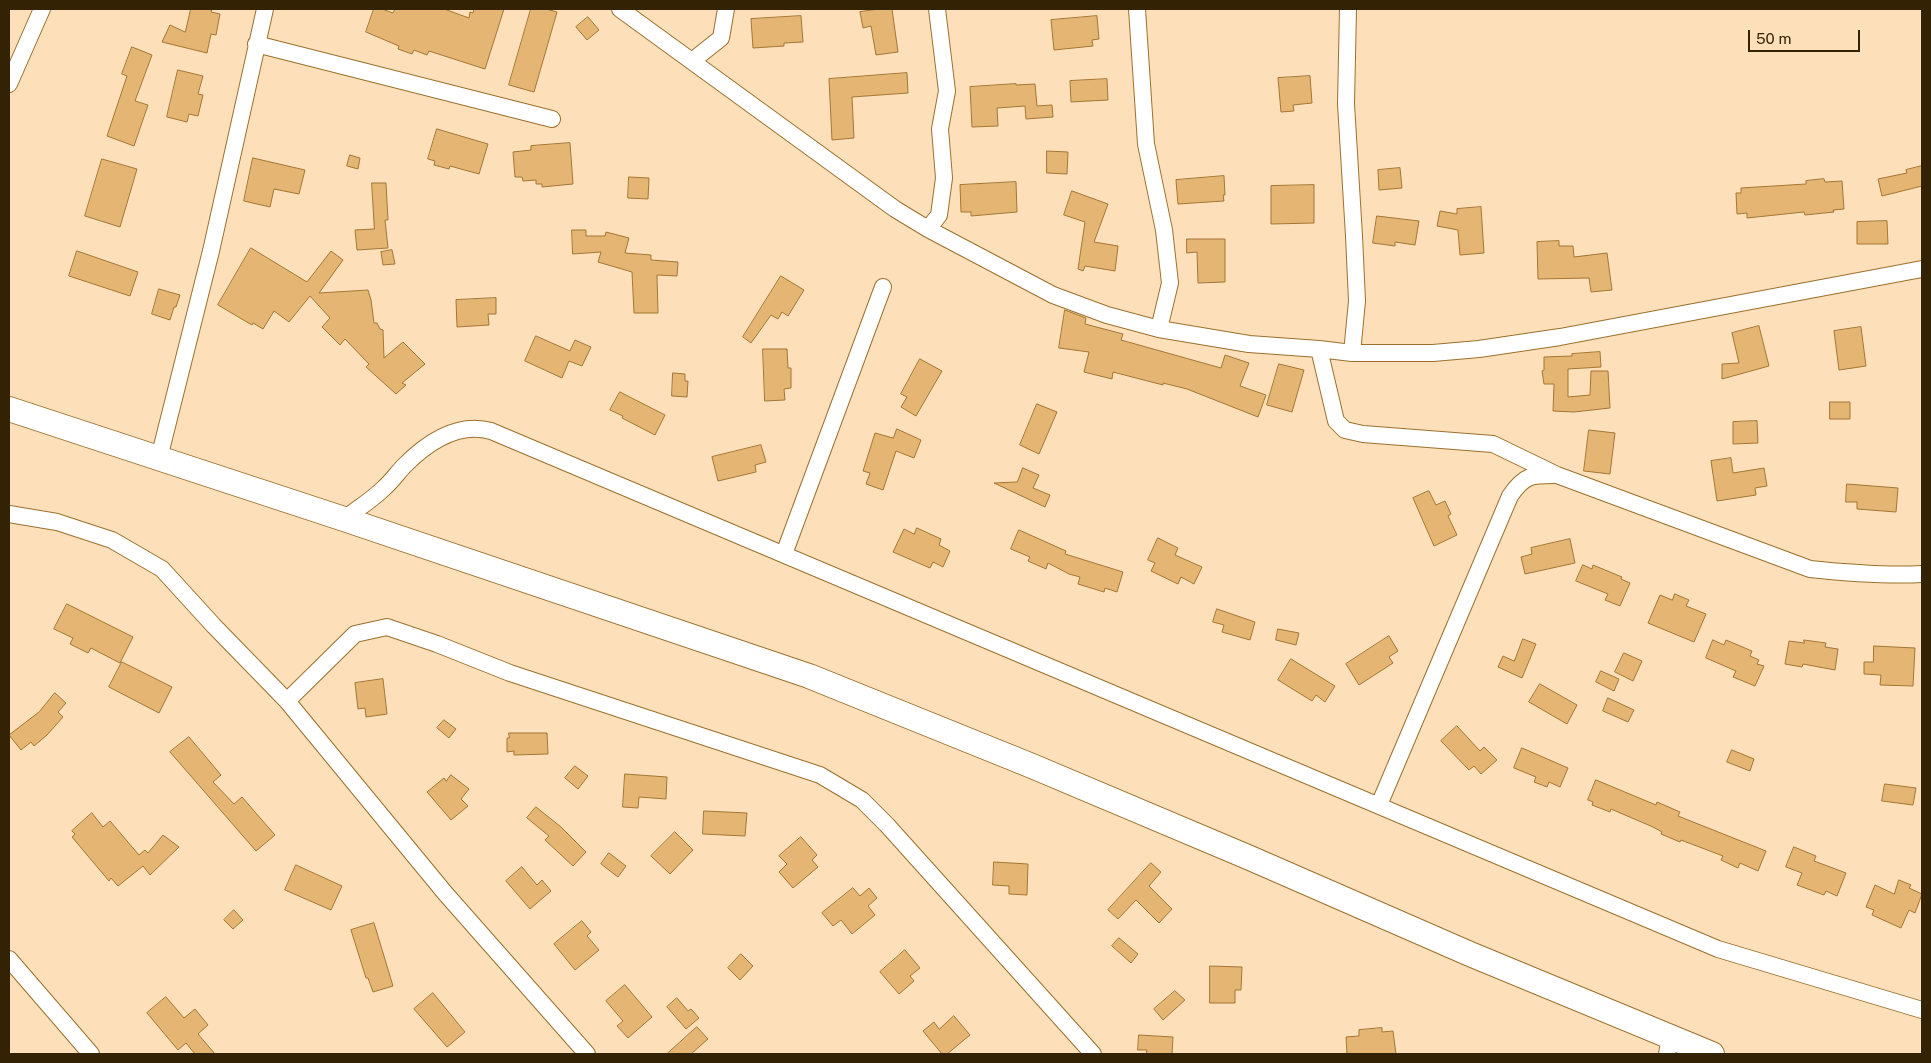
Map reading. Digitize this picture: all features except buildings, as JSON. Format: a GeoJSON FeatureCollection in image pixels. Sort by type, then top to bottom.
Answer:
{"type":"FeatureCollection","features":[{"type":"Feature","properties":{"kind":"main road"},"geometry":{"type":"LineString","coordinates":[[9,409],[344,519],[818,679],[1041,769],[1250,858],[1470,954],[1668,1046],[1712,1054]]}},
{"type":"Feature","properties":{"kind":"street"},"geometry":{"type":"LineString","coordinates":[[9,84],[42,9]]}},
{"type":"Feature","properties":{"kind":"street"},"geometry":{"type":"LineString","coordinates":[[159,458],[211,251],[265,9]]}},
{"type":"Feature","properties":{"kind":"street"},"geometry":{"type":"LineString","coordinates":[[620,9],[895,209],[928,229],[1053,295],[1107,315],[1159,329],[1249,344],[1352,353],[1432,353],[1479,349],[1560,337],[1922,269]]}},
{"type":"Feature","properties":{"kind":"street"},"geometry":{"type":"LineString","coordinates":[[692,61],[721,38],[726,9]]}},
{"type":"Feature","properties":{"kind":"street"},"geometry":{"type":"LineString","coordinates":[[928,229],[939,215],[944,178],[940,129],[947,91],[937,9]]}},
{"type":"Feature","properties":{"kind":"street"},"geometry":{"type":"LineString","coordinates":[[1137,9],[1146,144],[1164,230],[1170,283],[1159,329]]}},
{"type":"Feature","properties":{"kind":"street"},"geometry":{"type":"LineString","coordinates":[[1348,9],[1346,104],[1357,301],[1352,353]]}},
{"type":"Feature","properties":{"kind":"street"},"geometry":{"type":"LineString","coordinates":[[256,44],[552,119]]}},
{"type":"Feature","properties":{"kind":"street"},"geometry":{"type":"LineString","coordinates":[[784,554],[883,288]]}},
{"type":"Feature","properties":{"kind":"street"},"geometry":{"type":"LineString","coordinates":[[1319,349],[1336,421],[1345,430],[1363,434],[1493,444],[1557,475],[1810,569],[1849,574],[1894,576],[1922,574]]}},
{"type":"Feature","properties":{"kind":"street"},"geometry":{"type":"LineString","coordinates":[[344,519],[384,488],[406,464],[431,443],[458,430],[477,427],[491,431],[1718,949],[1922,1010]]}},
{"type":"Feature","properties":{"kind":"street"},"geometry":{"type":"LineString","coordinates":[[1379,805],[1510,496],[1520,482],[1528,478],[1540,475],[1557,475]]}},
{"type":"Feature","properties":{"kind":"street"},"geometry":{"type":"LineString","coordinates":[[9,514],[58,522],[112,540],[162,569],[287,701],[445,893],[587,1054]]}},
{"type":"Feature","properties":{"kind":"street"},"geometry":{"type":"LineString","coordinates":[[287,701],[355,634],[387,627],[437,644],[510,673],[820,775],[862,800],[1093,1054]]}},
{"type":"Feature","properties":{"kind":"street"},"geometry":{"type":"LineString","coordinates":[[9,959],[91,1054]]}}]}
